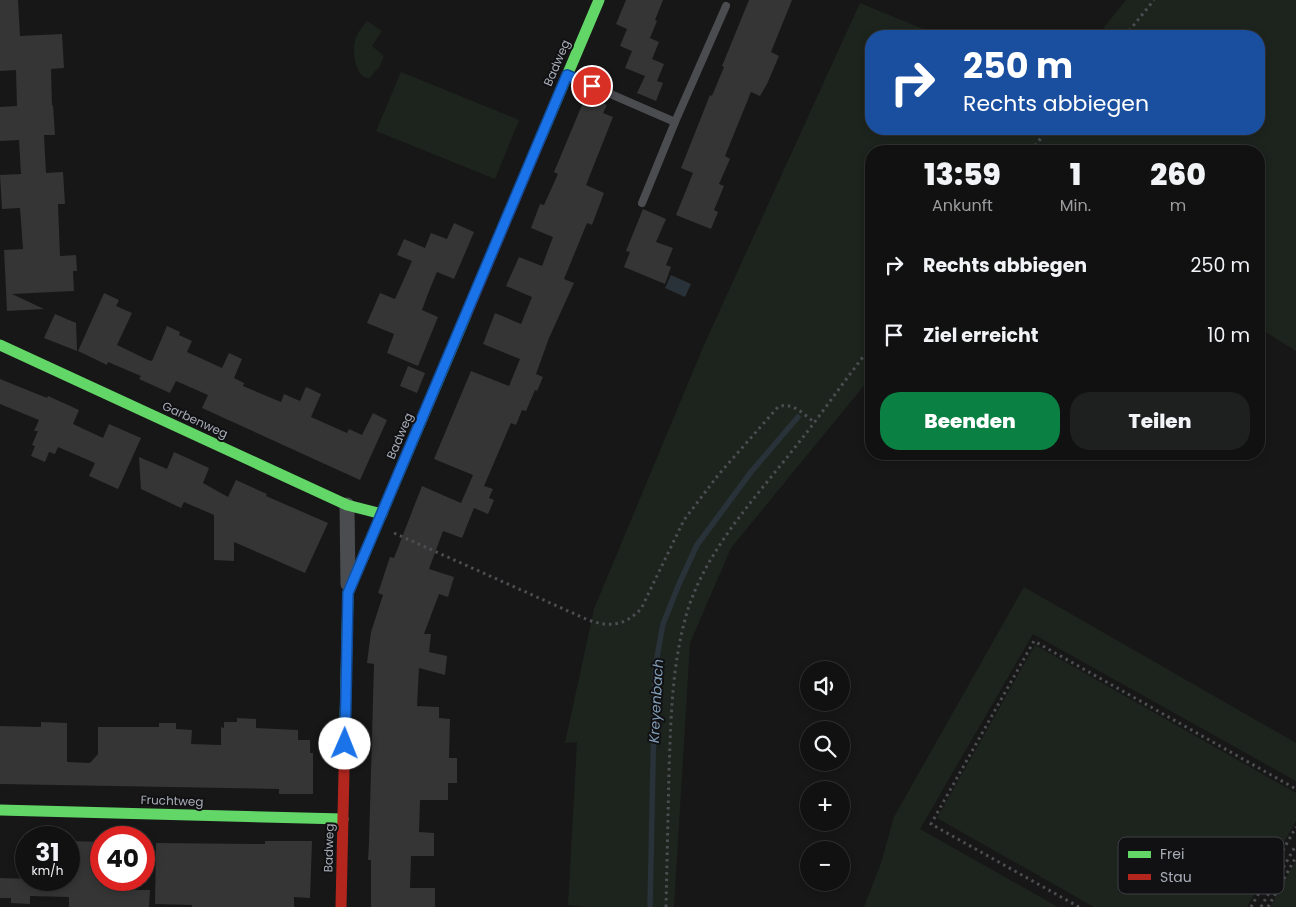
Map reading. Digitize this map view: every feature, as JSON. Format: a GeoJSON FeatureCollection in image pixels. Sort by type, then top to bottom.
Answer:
{"type":"FeatureCollection","features":[{"type":"Feature","properties":{"kind":"street","name":"Badweg"},"geometry":{"type":"LineString","coordinates":[[341,907],[348,593],[599,0]]}},
{"type":"Feature","properties":{"kind":"street","name":"Garbenweg"},"geometry":{"type":"LineString","coordinates":[[4,349],[347,504],[382,514]]}},
{"type":"Feature","properties":{"kind":"street"},"geometry":{"type":"LineString","coordinates":[[347,504],[348,593]]}},
{"type":"Feature","properties":{"kind":"street","name":"Fruchtweg"},"geometry":{"type":"LineString","coordinates":[[0,810],[343,819]]}},
{"type":"Feature","properties":{"kind":"lane"},"geometry":{"type":"LineString","coordinates":[[642,204],[675,122],[726,6]]}},
{"type":"Feature","properties":{"kind":"lane"},"geometry":{"type":"LineString","coordinates":[[567,75],[675,122]]}},
{"type":"Feature","properties":{"kind":"path"},"geometry":{"type":"LineString","coordinates":[[1130,30],[1154,0]]}},
{"type":"Feature","properties":{"kind":"path"},"geometry":{"type":"LineString","coordinates":[[1036,145],[1043,135]]}},
{"type":"Feature","properties":{"kind":"path"},"geometry":{"type":"LineString","coordinates":[[666,907],[670,734],[674,679],[680,638],[690,605],[703,572],[722,540],[865,355]]}},
{"type":"Feature","properties":{"kind":"path"},"geometry":{"type":"LineString","coordinates":[[377,526],[591,621],[610,625],[620,624],[641,609],[649,596],[676,534],[698,502],[719,474],[778,407],[784,405],[793,406],[814,422]]}},
{"type":"Feature","properties":{"kind":"path"},"geometry":{"type":"LineString","coordinates":[[1079,907],[931,824],[1034,641],[1296,789]]}},
{"type":"Feature","properties":{"kind":"path"},"geometry":{"type":"LineString","coordinates":[[1284,848],[1296,827]]}},
{"type":"Feature","properties":{"kind":"path"},"geometry":{"type":"LineString","coordinates":[[1284,866],[1296,845]]}},
{"type":"Feature","properties":{"kind":"path"},"geometry":{"type":"LineString","coordinates":[[1284,878],[1296,857]]}},
{"type":"Feature","properties":{"kind":"path"},"geometry":{"type":"LineString","coordinates":[[1251,907],[1258,894]]}},
{"type":"Feature","properties":{"kind":"path"},"geometry":{"type":"LineString","coordinates":[[1261,907],[1268,894]]}},
{"type":"Feature","properties":{"kind":"path"},"geometry":{"type":"LineString","coordinates":[[1268,907],[1275,894]]}},
{"type":"Feature","properties":{"kind":"shaded area"},"geometry":{"type":"Polygon","coordinates":[[[1126,0],[1296,0],[1296,351],[1265,332],[1265,145],[865,145],[865,384],[731,548],[690,643],[674,907],[587,907],[568,905],[577,742],[565,743],[594,609],[704,345],[860,3],[925,30],[865,30],[865,135],[1265,135],[1265,30],[1102,30],[1126,0]]]}},
{"type":"Feature","properties":{"kind":"shaded area"},"geometry":{"type":"Polygon","coordinates":[[[367,21],[382,31],[372,46],[384,56],[379,68],[370,78],[361,74],[354,56],[356,38],[367,21]]]}},
{"type":"Feature","properties":{"kind":"shaded area"},"geometry":{"type":"Polygon","coordinates":[[[401,72],[519,120],[495,179],[376,131],[401,72]]]}},
{"type":"Feature","properties":{"kind":"shaded area"},"geometry":{"type":"Polygon","coordinates":[[[671,275],[691,284],[685,297],[665,288],[671,275]]]}},
{"type":"Feature","properties":{"kind":"shaded area"},"geometry":{"type":"Polygon","coordinates":[[[1024,587],[1296,743],[1296,781],[1033,634],[920,829],[1058,907],[864,907],[881,863],[894,817],[1024,587]]]}},
{"type":"Feature","properties":{"kind":"shaded area"},"geometry":{"type":"Polygon","coordinates":[[[1035,645],[1296,793],[1296,821],[1284,842],[1284,837],[1118,837],[1118,894],[1254,894],[1247,907],[1094,907],[937,818],[1035,645]]]}},
{"type":"Feature","properties":{"kind":"shaded area"},"geometry":{"type":"Polygon","coordinates":[[[1296,860],[1296,907],[1270,907],[1277,894],[1284,894],[1284,882],[1296,860]]]}},
{"type":"Feature","properties":{"kind":"building"},"geometry":{"type":"Polygon","coordinates":[[[0,0],[18,0],[20,36],[62,34],[64,68],[51,69],[55,135],[44,135],[46,173],[63,172],[65,204],[58,204],[60,256],[76,255],[77,271],[73,271],[74,291],[12,294],[44,309],[7,311],[4,250],[23,249],[20,208],[2,209],[0,175],[21,174],[19,140],[0,141],[0,107],[17,106],[16,70],[0,71],[0,0]]]}},
{"type":"Feature","properties":{"kind":"building"},"geometry":{"type":"Polygon","coordinates":[[[626,0],[663,0],[650,38],[659,42],[652,59],[664,64],[657,81],[663,83],[656,101],[637,93],[645,76],[625,68],[632,51],[620,46],[627,29],[616,24],[626,0]]]}},
{"type":"Feature","properties":{"kind":"building"},"geometry":{"type":"Polygon","coordinates":[[[749,0],[792,0],[771,52],[779,56],[767,84],[760,96],[751,92],[725,156],[730,159],[719,184],[724,186],[714,210],[718,212],[711,229],[676,215],[693,173],[681,168],[710,95],[712,96],[724,67],[722,66],[749,0]]]}},
{"type":"Feature","properties":{"kind":"building"},"geometry":{"type":"Polygon","coordinates":[[[589,98],[607,105],[603,113],[613,117],[586,185],[604,193],[592,225],[587,223],[564,279],[574,283],[549,338],[536,374],[543,377],[526,411],[522,410],[516,425],[511,423],[484,486],[493,489],[489,498],[494,500],[488,514],[474,508],[462,538],[443,531],[429,569],[454,577],[448,597],[439,594],[424,634],[431,634],[429,652],[447,656],[445,675],[419,668],[417,706],[439,707],[439,718],[450,719],[449,758],[457,758],[457,783],[448,783],[448,800],[420,800],[419,832],[434,833],[434,856],[411,856],[410,888],[435,888],[435,907],[371,907],[371,860],[368,860],[374,664],[367,663],[371,632],[383,595],[378,593],[390,557],[394,558],[422,486],[461,503],[473,475],[434,459],[471,371],[509,386],[520,359],[483,344],[495,313],[521,324],[532,297],[506,286],[519,257],[542,266],[553,237],[531,228],[540,204],[544,205],[558,174],[554,172],[582,105],[586,106],[589,98]]]}},
{"type":"Feature","properties":{"kind":"building"},"geometry":{"type":"Polygon","coordinates":[[[643,209],[666,219],[656,242],[673,248],[666,265],[671,267],[665,284],[624,267],[630,252],[626,251],[643,209]]]}},
{"type":"Feature","properties":{"kind":"building"},"geometry":{"type":"Polygon","coordinates":[[[454,223],[474,232],[454,279],[437,272],[429,291],[422,310],[438,317],[418,366],[387,353],[394,334],[367,323],[380,293],[395,299],[412,261],[397,255],[404,239],[425,248],[431,233],[447,239],[454,223]]]}},
{"type":"Feature","properties":{"kind":"building"},"geometry":{"type":"Polygon","coordinates":[[[104,293],[119,300],[116,306],[132,313],[117,345],[148,360],[152,361],[167,326],[180,332],[179,335],[192,341],[187,352],[222,368],[229,353],[242,359],[234,378],[244,383],[243,386],[281,402],[284,394],[300,401],[306,387],[321,394],[311,417],[347,433],[349,429],[362,435],[373,413],[387,420],[360,480],[202,408],[208,395],[176,381],[170,393],[139,379],[141,376],[108,362],[107,365],[78,351],[104,293]]]}},
{"type":"Feature","properties":{"kind":"building"},"geometry":{"type":"Polygon","coordinates":[[[55,314],[76,323],[77,351],[44,338],[55,314]]]}},
{"type":"Feature","properties":{"kind":"building"},"geometry":{"type":"Polygon","coordinates":[[[408,366],[425,373],[417,393],[400,386],[408,366]]]}},
{"type":"Feature","properties":{"kind":"building"},"geometry":{"type":"Polygon","coordinates":[[[0,379],[47,398],[48,396],[79,410],[73,424],[103,438],[109,424],[141,438],[118,489],[89,476],[95,463],[58,447],[55,454],[49,452],[45,462],[31,456],[35,446],[32,445],[38,431],[34,431],[39,420],[0,404],[0,379]]]}},
{"type":"Feature","properties":{"kind":"building"},"geometry":{"type":"Polygon","coordinates":[[[174,452],[209,468],[203,483],[228,497],[236,480],[267,494],[266,496],[328,523],[305,573],[234,542],[234,561],[214,560],[214,515],[184,502],[181,508],[141,489],[139,457],[167,469],[174,452]]]}},
{"type":"Feature","properties":{"kind":"building"},"geometry":{"type":"Polygon","coordinates":[[[237,718],[256,719],[256,728],[298,730],[298,740],[310,740],[310,753],[313,753],[313,794],[279,794],[279,789],[0,784],[0,726],[41,727],[41,722],[67,723],[67,762],[90,763],[98,754],[98,727],[159,727],[159,723],[176,723],[176,729],[192,730],[191,744],[221,745],[221,727],[224,728],[224,722],[237,722],[237,718]]]}},
{"type":"Feature","properties":{"kind":"building"},"geometry":{"type":"Polygon","coordinates":[[[80,841],[90,842],[90,891],[150,891],[149,907],[69,907],[69,897],[30,896],[30,904],[11,903],[11,898],[0,898],[0,878],[15,878],[15,891],[80,891],[80,841]]]}},
{"type":"Feature","properties":{"kind":"building"},"geometry":{"type":"Polygon","coordinates":[[[265,841],[312,841],[310,898],[294,897],[294,907],[192,907],[192,905],[155,904],[156,843],[265,844],[265,841]]]}},
{"type":"Feature","properties":{"kind":"waterway","name":"Kreyenbach"},"geometry":{"type":"LineString","coordinates":[[650,907],[655,668],[663,624],[697,545],[751,472],[798,417]]}},
{"type":"Feature","properties":{"kind":"traffic: fast"},"geometry":{"type":"LineString","coordinates":[[541,137],[599,0]]}},
{"type":"Feature","properties":{"kind":"traffic: fast"},"geometry":{"type":"LineString","coordinates":[[345,725],[348,593],[466,315]]}},
{"type":"Feature","properties":{"kind":"traffic: fast"},"geometry":{"type":"LineString","coordinates":[[0,345],[347,505],[382,514]]}},
{"type":"Feature","properties":{"kind":"traffic: fast"},"geometry":{"type":"LineString","coordinates":[[0,810],[343,819]]}},
{"type":"Feature","properties":{"kind":"traffic: jam"},"geometry":{"type":"LineString","coordinates":[[466,315],[541,137]]}},
{"type":"Feature","properties":{"kind":"traffic: jam"},"geometry":{"type":"LineString","coordinates":[[341,907],[345,725]]}},
{"type":"Feature","properties":{"kind":"route"},"geometry":{"type":"LineString","coordinates":[[345,744],[348,593],[567,75],[592,86]]}}]}
